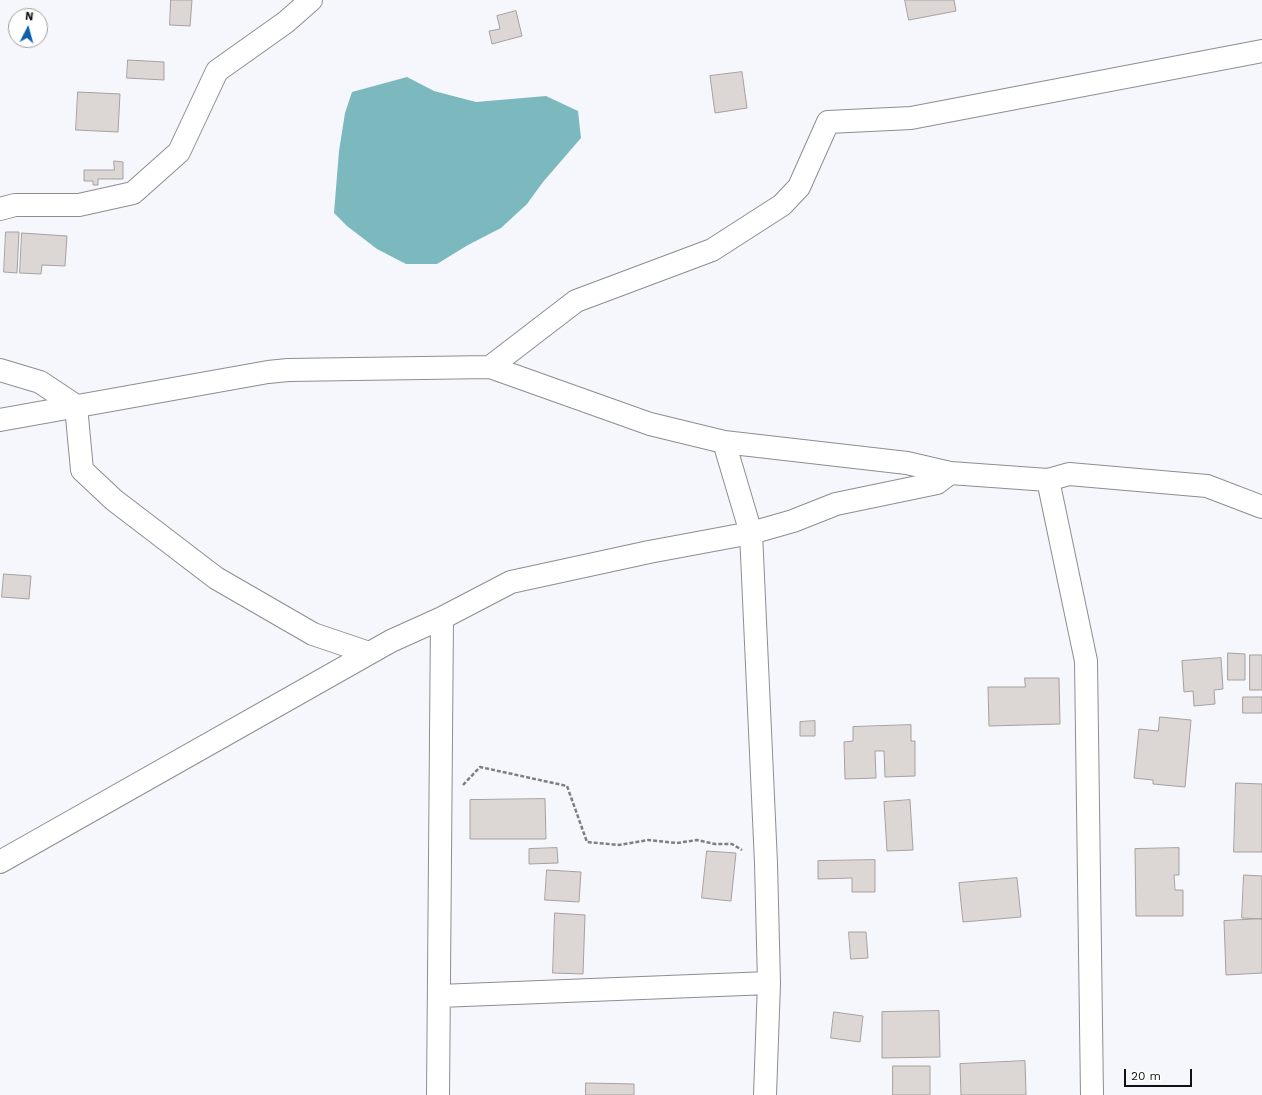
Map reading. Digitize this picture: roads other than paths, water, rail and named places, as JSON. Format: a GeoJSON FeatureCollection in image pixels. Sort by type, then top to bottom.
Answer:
{"type":"FeatureCollection","features":[{"type":"Feature","properties":{"kind":"street"},"geometry":{"type":"LineString","coordinates":[[0,209],[15,205],[79,205],[133,193],[179,152],[218,71],[286,22],[311,0]]}},
{"type":"Feature","properties":{"kind":"street"},"geometry":{"type":"LineString","coordinates":[[490,367],[576,300],[712,250],[782,205],[800,187],[828,122],[911,118],[1262,51]]}},
{"type":"Feature","properties":{"kind":"street"},"geometry":{"type":"LineString","coordinates":[[0,420],[268,372],[288,370],[490,367],[650,424],[724,442],[907,463],[950,473],[1048,480],[1069,474],[1207,486],[1262,507]]}},
{"type":"Feature","properties":{"kind":"street"},"geometry":{"type":"LineString","coordinates":[[0,370],[40,382],[76,406]]}},
{"type":"Feature","properties":{"kind":"street"},"geometry":{"type":"LineString","coordinates":[[76,406],[82,470],[114,500],[216,578],[313,634],[369,653]]}},
{"type":"Feature","properties":{"kind":"street"},"geometry":{"type":"LineString","coordinates":[[724,442],[751,533],[766,863],[769,983],[765,1095]]}},
{"type":"Feature","properties":{"kind":"street"},"geometry":{"type":"LineString","coordinates":[[0,862],[391,640],[442,618],[511,582],[649,552],[751,533],[793,521],[836,504],[937,482],[950,473]]}},
{"type":"Feature","properties":{"kind":"street"},"geometry":{"type":"LineString","coordinates":[[1048,480],[1086,661],[1092,1095]]}},
{"type":"Feature","properties":{"kind":"street"},"geometry":{"type":"LineString","coordinates":[[438,1095],[442,618]]}},
{"type":"Feature","properties":{"kind":"street"},"geometry":{"type":"LineString","coordinates":[[439,996],[769,983]]}},
{"type":"Feature","properties":{"kind":"water"},"geometry":{"type":"Polygon","coordinates":[[[407,77],[434,91],[476,102],[546,96],[578,111],[581,138],[543,182],[527,204],[501,228],[468,245],[437,264],[406,264],[377,249],[347,226],[334,213],[339,151],[345,113],[352,92],[407,77]]]}}]}
